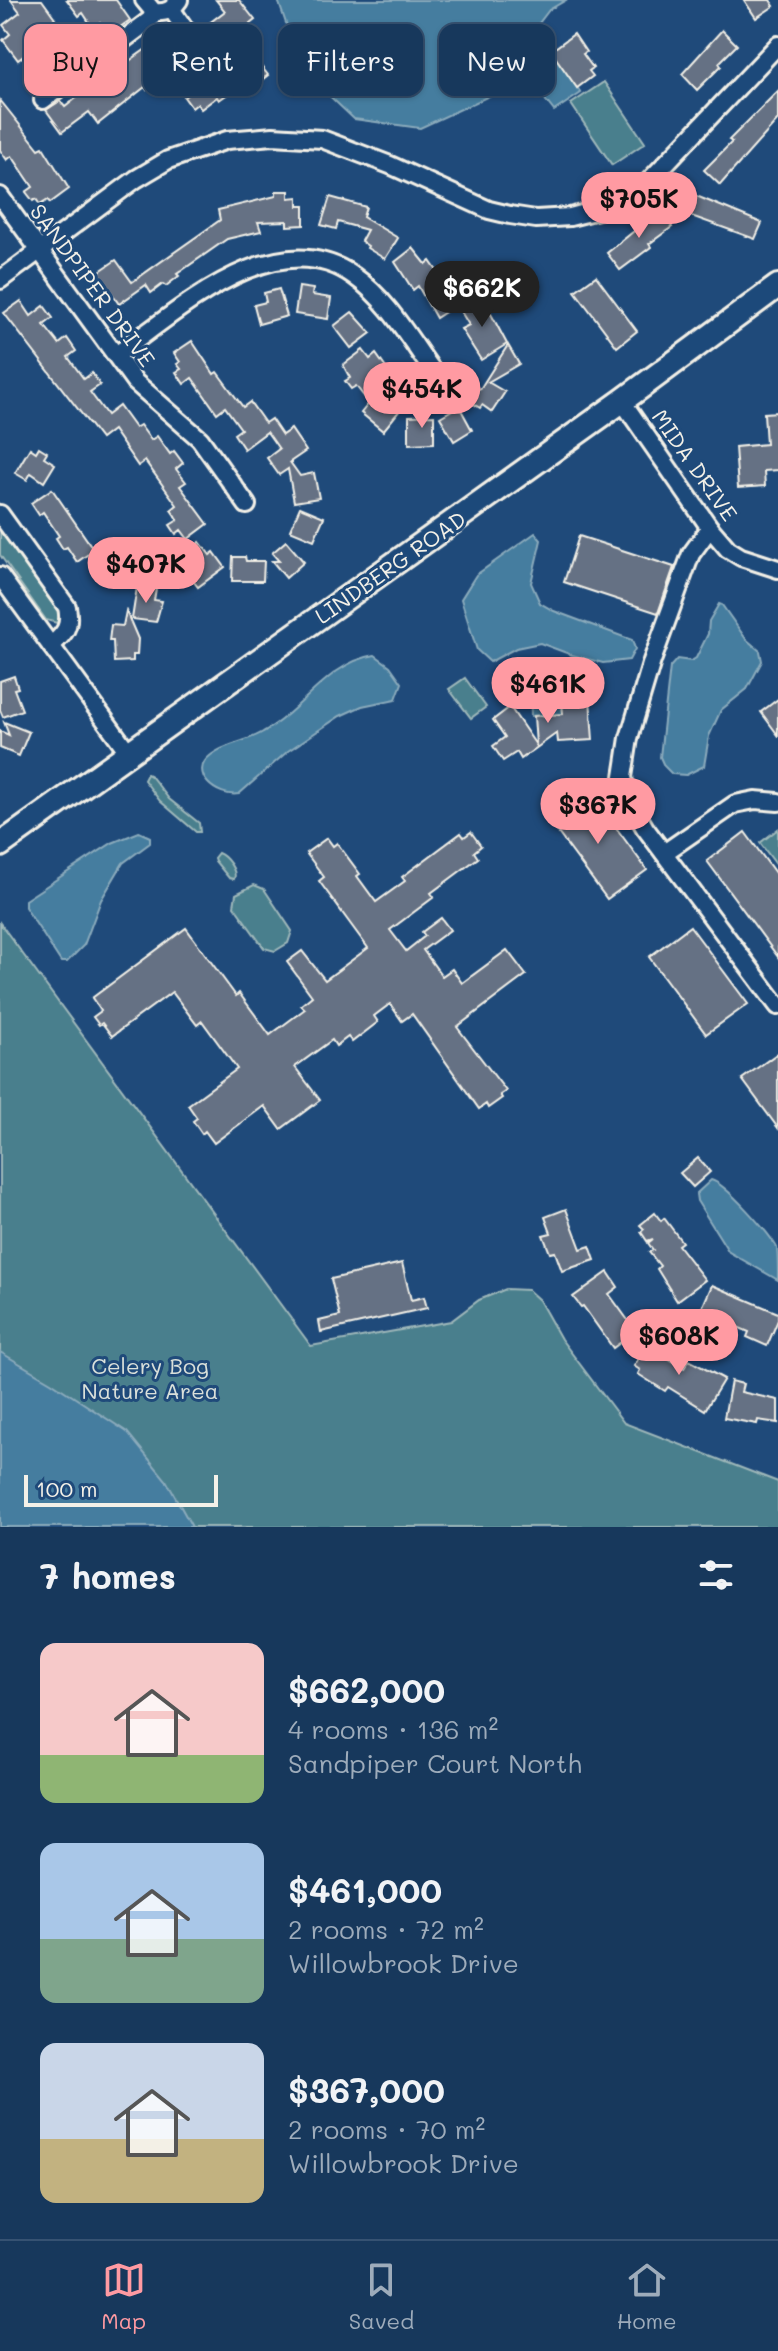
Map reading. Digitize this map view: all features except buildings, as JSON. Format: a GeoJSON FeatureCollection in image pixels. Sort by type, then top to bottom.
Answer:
{"type":"FeatureCollection","features":[{"type":"Feature","properties":{"kind":"main road","name":"LINDBERG ROAD"},"geometry":{"type":"LineString","coordinates":[[0,845],[778,286]]}},
{"type":"Feature","properties":{"kind":"street"},"geometry":{"type":"LineString","coordinates":[[43,100],[150,20],[149,6],[176,5],[187,24]]}},
{"type":"Feature","properties":{"kind":"street"},"geometry":{"type":"LineString","coordinates":[[0,280],[105,201],[168,160],[227,140],[273,136],[322,139],[390,165],[489,210],[510,215],[570,217],[602,209],[648,182],[778,45]]}},
{"type":"Feature","properties":{"kind":"street","name":"SANDPIPER DRIVE"},"geometry":{"type":"LineString","coordinates":[[0,196],[135,382],[200,439],[247,505]]}},
{"type":"Feature","properties":{"kind":"street"},"geometry":{"type":"LineString","coordinates":[[116,355],[221,282],[271,260],[301,258],[335,266],[354,276],[381,301],[432,370]]}},
{"type":"Feature","properties":{"kind":"street","name":"MIDA DRIVE"},"geometry":{"type":"LineString","coordinates":[[622,401],[710,528],[728,549],[741,557],[778,569]]}},
{"type":"Feature","properties":{"kind":"street"},"geometry":{"type":"LineString","coordinates":[[0,514],[67,607],[70,620],[66,632],[51,646]]}},
{"type":"Feature","properties":{"kind":"street"},"geometry":{"type":"LineString","coordinates":[[710,528],[691,554],[652,661],[629,738],[623,777],[627,797],[645,828],[778,1006]]}},
{"type":"Feature","properties":{"kind":"street"},"geometry":{"type":"LineString","coordinates":[[0,576],[129,753]]}},
{"type":"Feature","properties":{"kind":"street"},"geometry":{"type":"LineString","coordinates":[[664,853],[735,804],[755,800],[778,802]]}},
{"type":"Feature","properties":{"kind":"green space"},"geometry":{"type":"Polygon","coordinates":[[[604,82],[645,143],[612,165],[571,104],[604,82]]]}},
{"type":"Feature","properties":{"kind":"green space"},"geometry":{"type":"Polygon","coordinates":[[[0,530],[60,614],[57,623],[46,620],[0,555],[0,530]]]}},
{"type":"Feature","properties":{"kind":"green space"},"geometry":{"type":"Polygon","coordinates":[[[465,678],[486,707],[471,718],[449,689],[465,678]]]}},
{"type":"Feature","properties":{"kind":"green space"},"geometry":{"type":"Polygon","coordinates":[[[147,774],[169,799],[199,823],[200,832],[196,832],[160,801],[144,780],[147,774]]]}},
{"type":"Feature","properties":{"kind":"green space"},"geometry":{"type":"Polygon","coordinates":[[[778,829],[778,867],[760,843],[778,829]]]}},
{"type":"Feature","properties":{"kind":"green space"},"geometry":{"type":"Polygon","coordinates":[[[218,853],[230,864],[234,879],[229,878],[215,861],[218,853]]]}},
{"type":"Feature","properties":{"kind":"green space"},"geometry":{"type":"Polygon","coordinates":[[[254,885],[264,889],[292,931],[288,943],[275,951],[264,948],[234,906],[236,894],[254,885]]]}},
{"type":"Feature","properties":{"kind":"green space","name":"Celery Bog Nature Area"},"geometry":{"type":"Polygon","coordinates":[[[0,923],[311,1346],[451,1321],[479,1300],[506,1289],[528,1290],[539,1300],[561,1339],[624,1423],[778,1482],[778,1527],[0,1527],[0,923]]]}},
{"type":"Feature","properties":{"kind":"water"},"geometry":{"type":"Polygon","coordinates":[[[278,0],[566,0],[549,10],[538,24],[439,24],[439,96],[489,96],[420,128],[354,119],[330,96],[423,96],[423,24],[286,24],[278,0]]]}},
{"type":"Feature","properties":{"kind":"water"},"geometry":{"type":"Polygon","coordinates":[[[555,56],[581,93],[554,111],[542,96],[555,96],[555,56]]]}},
{"type":"Feature","properties":{"kind":"water"},"geometry":{"type":"Polygon","coordinates":[[[535,533],[541,540],[531,583],[540,603],[632,640],[635,649],[629,660],[603,663],[540,643],[516,648],[490,662],[477,650],[461,599],[476,575],[535,533]]]}},
{"type":"Feature","properties":{"kind":"water"},"geometry":{"type":"Polygon","coordinates":[[[719,604],[746,639],[760,651],[762,661],[747,689],[721,710],[709,736],[704,766],[686,775],[672,774],[660,757],[670,667],[677,659],[691,661],[696,658],[708,634],[709,621],[719,604]]]}},
{"type":"Feature","properties":{"kind":"water"},"geometry":{"type":"Polygon","coordinates":[[[375,655],[390,666],[402,683],[396,699],[362,706],[340,716],[288,751],[239,794],[222,792],[208,783],[202,769],[211,755],[263,732],[343,667],[375,655]]]}},
{"type":"Feature","properties":{"kind":"water"},"geometry":{"type":"Polygon","coordinates":[[[560,679],[563,714],[531,716],[530,681],[560,679]]]}},
{"type":"Feature","properties":{"kind":"water"},"geometry":{"type":"Polygon","coordinates":[[[139,832],[150,837],[150,843],[123,863],[101,900],[84,945],[67,962],[61,962],[25,907],[25,900],[112,843],[139,832]]]}},
{"type":"Feature","properties":{"kind":"water"},"geometry":{"type":"Polygon","coordinates":[[[711,1180],[736,1199],[773,1241],[777,1248],[778,1280],[729,1252],[697,1201],[696,1194],[711,1180]]]}},
{"type":"Feature","properties":{"kind":"water"},"geometry":{"type":"Polygon","coordinates":[[[0,1352],[127,1432],[166,1480],[192,1527],[0,1527],[0,1352]]]}}]}
